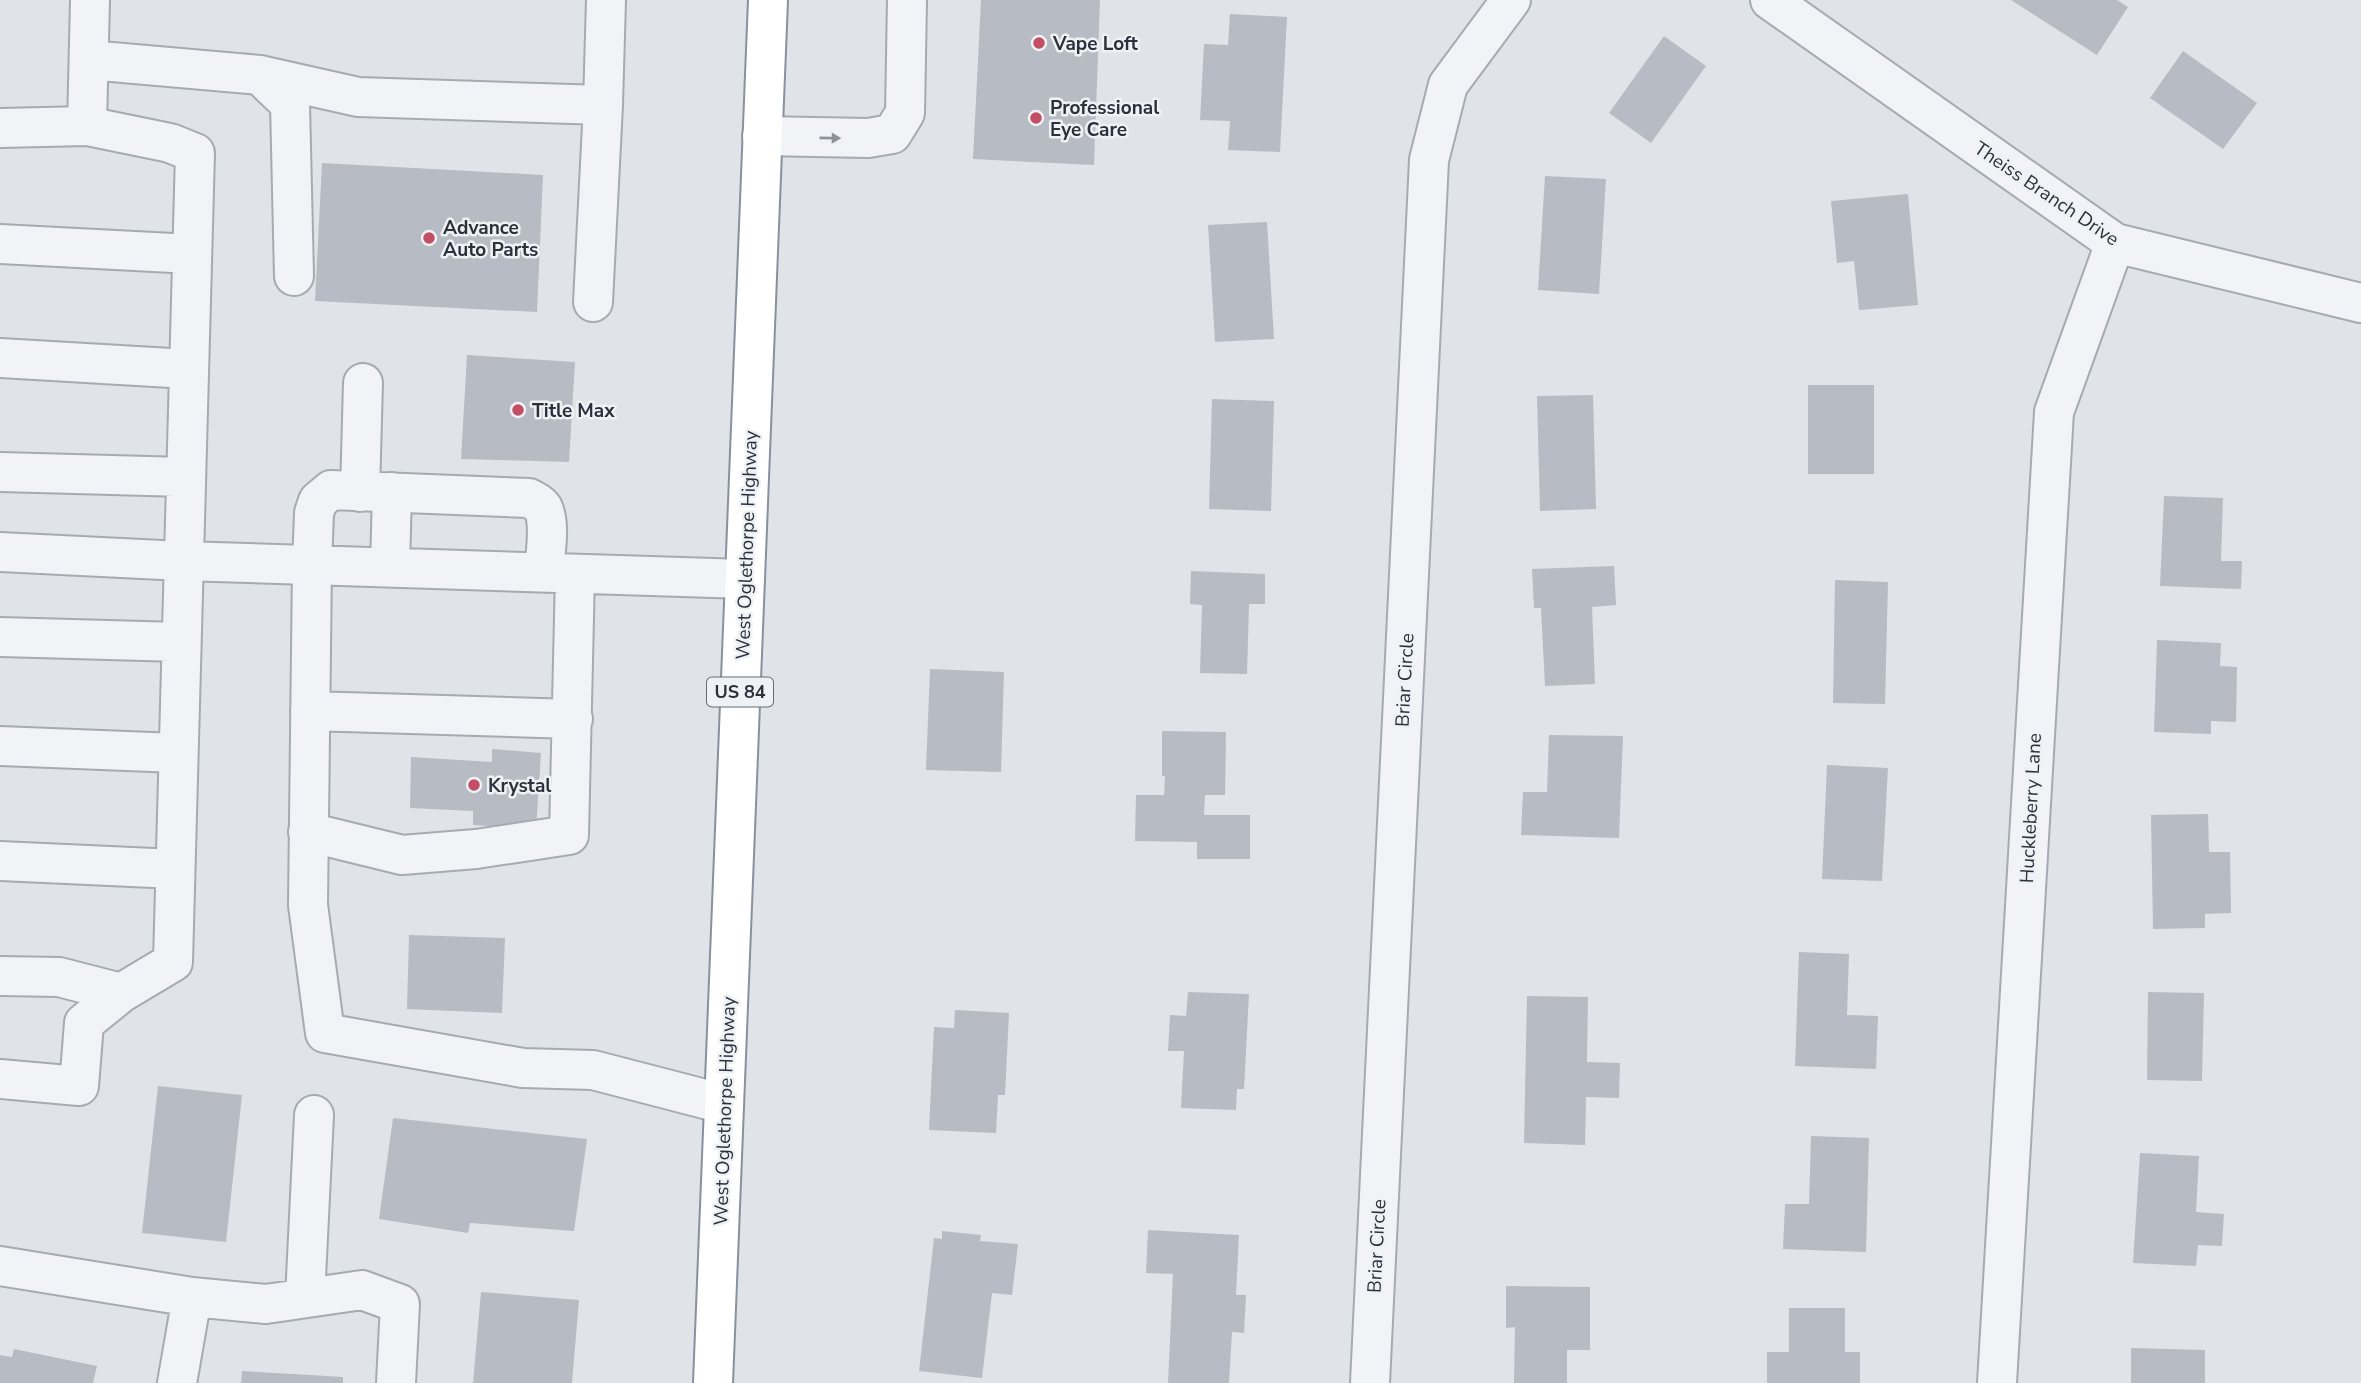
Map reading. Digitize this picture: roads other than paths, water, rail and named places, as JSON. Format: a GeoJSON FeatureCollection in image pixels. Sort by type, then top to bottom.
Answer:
{"type":"FeatureCollection","features":[{"type":"Feature","properties":{"kind":"highway","name":"West Oglethorpe Highway"},"geometry":{"type":"LineString","coordinates":[[713,1383],[768,0]]}},
{"type":"Feature","properties":{"kind":"street"},"geometry":{"type":"LineString","coordinates":[[87,126],[90,0]]}},
{"type":"Feature","properties":{"kind":"street"},"geometry":{"type":"LineString","coordinates":[[593,302],[606,0]]}},
{"type":"Feature","properties":{"kind":"street"},"geometry":{"type":"LineString","coordinates":[[762,136],[869,138],[892,134],[905,113],[906,0]]}},
{"type":"Feature","properties":{"kind":"street","name":"Briar Circle"},"geometry":{"type":"LineString","coordinates":[[1370,1383],[1429,160],[1448,85],[1511,0]]}},
{"type":"Feature","properties":{"kind":"street","name":"Theiss Branch Drive"},"geometry":{"type":"LineString","coordinates":[[1770,0],[2115,243],[2361,303]]}},
{"type":"Feature","properties":{"kind":"street"},"geometry":{"type":"LineString","coordinates":[[89,60],[260,75],[358,97],[603,105]]}},
{"type":"Feature","properties":{"kind":"street"},"geometry":{"type":"LineString","coordinates":[[260,75],[290,104],[295,276]]}},
{"type":"Feature","properties":{"kind":"street"},"geometry":{"type":"LineString","coordinates":[[0,128],[87,126],[170,143],[195,153],[173,962],[121,993],[84,1023],[79,1086],[0,1079]]}},
{"type":"Feature","properties":{"kind":"street","name":"Huckleberry Lane"},"geometry":{"type":"LineString","coordinates":[[1997,1383],[2054,412],[2115,243]]}},
{"type":"Feature","properties":{"kind":"street"},"geometry":{"type":"LineString","coordinates":[[0,244],[192,254]]}},
{"type":"Feature","properties":{"kind":"street"},"geometry":{"type":"LineString","coordinates":[[0,359],[188,369]]}},
{"type":"Feature","properties":{"kind":"street"},"geometry":{"type":"LineString","coordinates":[[363,383],[376,492],[390,567]]}},
{"type":"Feature","properties":{"kind":"street"},"geometry":{"type":"LineString","coordinates":[[0,472],[185,477]]}},
{"type":"Feature","properties":{"kind":"street"},"geometry":{"type":"LineString","coordinates":[[309,832],[401,855],[476,849],[569,835],[573,719],[560,573],[546,529],[544,510],[538,503],[529,498],[331,490],[318,501],[314,513],[312,565],[308,905],[325,1033],[523,1068],[593,1070],[724,1104]]}},
{"type":"Feature","properties":{"kind":"street"},"geometry":{"type":"LineString","coordinates":[[0,552],[182,561],[745,579]]}},
{"type":"Feature","properties":{"kind":"street"},"geometry":{"type":"LineString","coordinates":[[0,637],[180,642]]}},
{"type":"Feature","properties":{"kind":"street"},"geometry":{"type":"LineString","coordinates":[[310,711],[573,719]]}},
{"type":"Feature","properties":{"kind":"street"},"geometry":{"type":"LineString","coordinates":[[0,746],[177,753]]}},
{"type":"Feature","properties":{"kind":"street"},"geometry":{"type":"LineString","coordinates":[[0,861],[174,869]]}},
{"type":"Feature","properties":{"kind":"street"},"geometry":{"type":"LineString","coordinates":[[0,976],[59,978],[121,993]]}},
{"type":"Feature","properties":{"kind":"street"},"geometry":{"type":"LineString","coordinates":[[305,1298],[314,1115]]}},
{"type":"Feature","properties":{"kind":"street"},"geometry":{"type":"LineString","coordinates":[[0,1266],[192,1297],[266,1304],[362,1290],[400,1304],[396,1383]]}},
{"type":"Feature","properties":{"kind":"street"},"geometry":{"type":"LineString","coordinates":[[177,1383],[192,1297]]}},
{"type":"Feature","properties":{"kind":"place","name":"Vape Loft"},"geometry":{"type":"Point","coordinates":[1039,43]}},
{"type":"Feature","properties":{"kind":"place","name":"Professional Eye Care"},"geometry":{"type":"Point","coordinates":[1036,118]}},
{"type":"Feature","properties":{"kind":"place","name":"Advance Auto Parts"},"geometry":{"type":"Point","coordinates":[429,238]}},
{"type":"Feature","properties":{"kind":"place","name":"Title Max"},"geometry":{"type":"Point","coordinates":[518,410]}},
{"type":"Feature","properties":{"kind":"place","name":"Krystal"},"geometry":{"type":"Point","coordinates":[474,785]}}]}
